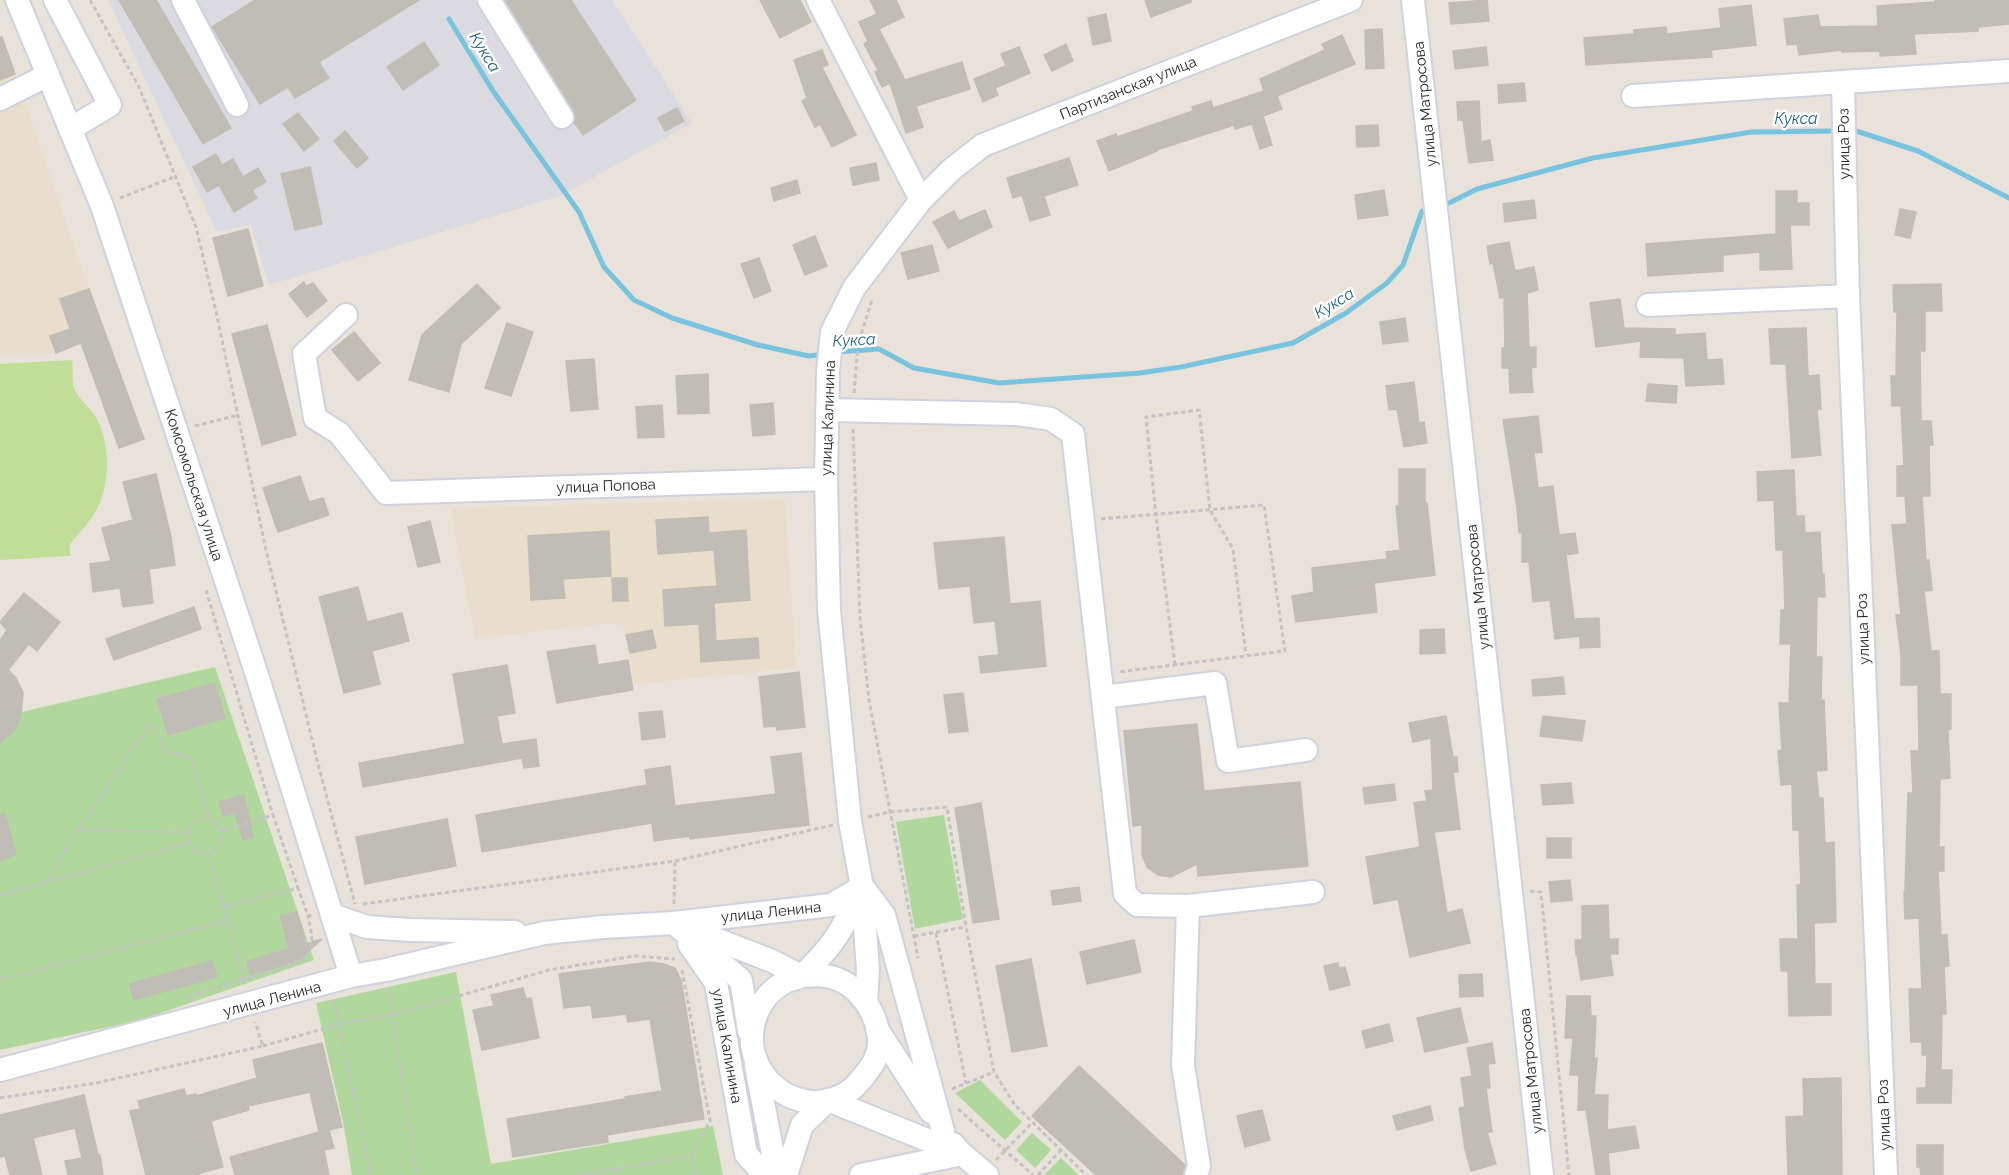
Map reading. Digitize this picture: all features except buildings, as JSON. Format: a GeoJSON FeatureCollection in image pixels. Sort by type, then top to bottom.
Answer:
{"type":"FeatureCollection","features":[{"type":"Feature","properties":{"kind":"street","name":"Комсомольская улица"},"geometry":{"type":"LineString","coordinates":[[17,0],[102,206],[256,672],[331,912],[341,980]]}},
{"type":"Feature","properties":{"kind":"street"},"geometry":{"type":"LineString","coordinates":[[55,0],[110,105],[70,129]]}},
{"type":"Feature","properties":{"kind":"street"},"geometry":{"type":"LineString","coordinates":[[183,0],[237,105]]}},
{"type":"Feature","properties":{"kind":"street"},"geometry":{"type":"LineString","coordinates":[[489,0],[562,117]]}},
{"type":"Feature","properties":{"kind":"street"},"geometry":{"type":"LineString","coordinates":[[818,0],[921,200]]}},
{"type":"Feature","properties":{"kind":"street","name":"Партизанская улица"},"geometry":{"type":"LineString","coordinates":[[921,200],[951,170],[983,145],[1351,0]]}},
{"type":"Feature","properties":{"kind":"street","name":"улица Матросова"},"geometry":{"type":"LineString","coordinates":[[1413,0],[1542,1175]]}},
{"type":"Feature","properties":{"kind":"street"},"geometry":{"type":"LineString","coordinates":[[1633,96],[1843,84],[2009,71]]}},
{"type":"Feature","properties":{"kind":"street"},"geometry":{"type":"LineString","coordinates":[[0,99],[48,75]]}},
{"type":"Feature","properties":{"kind":"street","name":"улица Роз"},"geometry":{"type":"LineString","coordinates":[[1843,84],[1848,296],[1886,1175]]}},
{"type":"Feature","properties":{"kind":"street","name":"улица Калинина"},"geometry":{"type":"LineString","coordinates":[[866,1001],[868,970],[862,887],[850,821],[829,610],[826,479],[828,371],[832,332],[854,288],[921,200]]}},
{"type":"Feature","properties":{"kind":"street"},"geometry":{"type":"LineString","coordinates":[[1648,305],[1848,296]]}},
{"type":"Feature","properties":{"kind":"street","name":"улица Попова"},"geometry":{"type":"LineString","coordinates":[[346,315],[304,354],[315,418],[339,433],[386,493],[826,479]]}},
{"type":"Feature","properties":{"kind":"street"},"geometry":{"type":"LineString","coordinates":[[827,410],[1016,414],[1051,419],[1073,434],[1125,894],[1137,905],[1188,906],[1313,892]]}},
{"type":"Feature","properties":{"kind":"street"},"geometry":{"type":"LineString","coordinates":[[1103,697],[1215,683],[1228,760],[1306,750]]}},
{"type":"Feature","properties":{"kind":"street"},"geometry":{"type":"LineString","coordinates":[[801,976],[834,940],[862,887]]}},
{"type":"Feature","properties":{"kind":"street","name":"улица Калинина"},"geometry":{"type":"LineString","coordinates":[[862,887],[884,915],[943,1131]]}},
{"type":"Feature","properties":{"kind":"street","name":"улица Ленина"},"geometry":{"type":"LineString","coordinates":[[331,912],[367,927],[544,933],[674,923],[831,905],[862,887]]}},
{"type":"Feature","properties":{"kind":"street"},"geometry":{"type":"LineString","coordinates":[[1188,906],[1183,1065],[1199,1166],[1196,1175]]}},
{"type":"Feature","properties":{"kind":"street"},"geometry":{"type":"LineString","coordinates":[[674,923],[741,980],[752,1047],[757,1063],[766,1078],[778,1090],[793,1098],[810,1101],[828,1100],[847,1092],[863,1078],[874,1060],[877,1029]]}},
{"type":"Feature","properties":{"kind":"street","name":"улица Калинина"},"geometry":{"type":"LineString","coordinates":[[674,923],[716,983],[746,1154],[765,1175]]}},
{"type":"Feature","properties":{"kind":"street","name":"улица Ленина"},"geometry":{"type":"LineString","coordinates":[[674,923],[772,961],[801,976]]}},
{"type":"Feature","properties":{"kind":"street","name":"улица Ленина"},"geometry":{"type":"LineString","coordinates":[[0,1070],[341,980],[544,933]]}},
{"type":"Feature","properties":{"kind":"street"},"geometry":{"type":"LineString","coordinates":[[752,1047],[755,1016],[762,1002],[773,990],[786,982],[801,976],[819,975],[837,979],[853,987],[866,1001],[877,1029],[943,1131],[962,1154],[987,1175]]}},
{"type":"Feature","properties":{"kind":"street","name":"улица Калинина"},"geometry":{"type":"LineString","coordinates":[[752,1047],[777,1175]]}},
{"type":"Feature","properties":{"kind":"street"},"geometry":{"type":"LineString","coordinates":[[828,1100],[962,1154]]}},
{"type":"Feature","properties":{"kind":"street"},"geometry":{"type":"LineString","coordinates":[[786,1175],[802,1125],[828,1100]]}},
{"type":"Feature","properties":{"kind":"street"},"geometry":{"type":"LineString","coordinates":[[861,1175],[962,1154]]}},
{"type":"Feature","properties":{"kind":"path"},"geometry":{"type":"LineString","coordinates":[[90,0],[139,87],[196,228],[266,550],[314,750],[356,905]]}},
{"type":"Feature","properties":{"kind":"path"},"geometry":{"type":"LineString","coordinates":[[102,206],[174,177]]}},
{"type":"Feature","properties":{"kind":"path"},"geometry":{"type":"LineString","coordinates":[[874,292],[858,344],[853,410],[860,618],[869,700],[918,958]]}},
{"type":"Feature","properties":{"kind":"path"},"geometry":{"type":"LineString","coordinates":[[1175,665],[1146,417],[1199,410],[1210,510],[1233,549],[1246,656]]}},
{"type":"Feature","properties":{"kind":"path"},"geometry":{"type":"LineString","coordinates":[[176,431],[238,415]]}},
{"type":"Feature","properties":{"kind":"path"},"geometry":{"type":"LineString","coordinates":[[1084,520],[1156,516],[1264,505],[1285,651],[1101,674]]}},
{"type":"Feature","properties":{"kind":"path"},"geometry":{"type":"LineString","coordinates":[[45,884],[78,830],[150,723],[166,751],[191,758],[209,819]]}},
{"type":"Feature","properties":{"kind":"path"},"geometry":{"type":"LineString","coordinates":[[308,916],[356,905],[675,861],[889,812],[947,807],[966,927],[994,1072],[1015,1105],[1086,1175]]}},
{"type":"Feature","properties":{"kind":"path"},"geometry":{"type":"LineString","coordinates":[[179,1000],[301,961],[308,957],[313,942],[308,916],[273,815],[222,831]]}},
{"type":"Feature","properties":{"kind":"path"},"geometry":{"type":"LineString","coordinates":[[209,819],[217,823],[222,831],[222,840],[217,848],[209,853],[201,853],[190,843],[188,832],[193,824],[209,819]]}},
{"type":"Feature","properties":{"kind":"path"},"geometry":{"type":"LineString","coordinates":[[78,830],[188,832]]}},
{"type":"Feature","properties":{"kind":"path"},"geometry":{"type":"LineString","coordinates":[[0,895],[190,843]]}},
{"type":"Feature","properties":{"kind":"path"},"geometry":{"type":"LineString","coordinates":[[209,853],[263,1046]]}},
{"type":"Feature","properties":{"kind":"path"},"geometry":{"type":"LineString","coordinates":[[674,923],[675,861]]}},
{"type":"Feature","properties":{"kind":"path"},"geometry":{"type":"LineString","coordinates":[[224,907],[298,888]]}},
{"type":"Feature","properties":{"kind":"path"},"geometry":{"type":"LineString","coordinates":[[1511,890],[1541,892],[1569,1175]]}},
{"type":"Feature","properties":{"kind":"path"},"geometry":{"type":"LineString","coordinates":[[0,980],[227,921]]}},
{"type":"Feature","properties":{"kind":"path"},"geometry":{"type":"LineString","coordinates":[[914,936],[966,927]]}},
{"type":"Feature","properties":{"kind":"path"},"geometry":{"type":"LineString","coordinates":[[936,933],[966,1083]]}},
{"type":"Feature","properties":{"kind":"path"},"geometry":{"type":"LineString","coordinates":[[0,1098],[96,1083],[263,1046],[340,1024],[392,1015],[549,970],[635,956],[680,959],[710,1121],[692,1156],[695,1175]]}},
{"type":"Feature","properties":{"kind":"path"},"geometry":{"type":"LineString","coordinates":[[386,970],[417,1175]]}},
{"type":"Feature","properties":{"kind":"path"},"geometry":{"type":"LineString","coordinates":[[341,980],[340,1024],[370,1175]]}},
{"type":"Feature","properties":{"kind":"path"},"geometry":{"type":"LineString","coordinates":[[948,1082],[951,1089],[994,1072]]}},
{"type":"Feature","properties":{"kind":"path"},"geometry":{"type":"LineString","coordinates":[[950,1103],[1033,1175]]}},
{"type":"Feature","properties":{"kind":"path"},"geometry":{"type":"LineString","coordinates":[[1005,1149],[1032,1123]]}},
{"type":"Feature","properties":{"kind":"path"},"geometry":{"type":"LineString","coordinates":[[1038,1175],[1060,1151]]}},
{"type":"Feature","properties":{"kind":"path"},"geometry":{"type":"LineString","coordinates":[[579,1175],[692,1156]]}},
{"type":"Feature","properties":{"kind":"path"},"geometry":{"type":"LineString","coordinates":[[615,1175],[623,1167]]}},
{"type":"Feature","properties":{"kind":"shaded area"},"geometry":{"type":"Polygon","coordinates":[[[108,0],[612,0],[692,123],[560,196],[269,285],[251,225],[217,232],[108,0]]]}},
{"type":"Feature","properties":{"kind":"shaded area"},"geometry":{"type":"Polygon","coordinates":[[[15,74],[89,289],[60,299],[70,329],[50,336],[56,353],[0,353],[0,80],[15,74]]]}},
{"type":"Feature","properties":{"kind":"shaded area"},"geometry":{"type":"Polygon","coordinates":[[[785,499],[796,668],[634,684],[624,625],[606,624],[475,638],[450,508],[785,499]]]}},
{"type":"Feature","properties":{"kind":"green space"},"geometry":{"type":"Polygon","coordinates":[[[72,360],[74,388],[96,417],[105,441],[107,464],[102,497],[92,517],[70,544],[70,556],[0,560],[0,364],[72,360]]]}},
{"type":"Feature","properties":{"kind":"green space"},"geometry":{"type":"Polygon","coordinates":[[[215,667],[314,960],[141,1020],[0,1050],[0,717],[215,667]]]}},
{"type":"Feature","properties":{"kind":"green space"},"geometry":{"type":"Polygon","coordinates":[[[944,815],[963,919],[915,929],[896,822],[944,815]]]}},
{"type":"Feature","properties":{"kind":"green space"},"geometry":{"type":"Polygon","coordinates":[[[456,972],[491,1164],[713,1126],[723,1175],[352,1175],[343,1122],[316,1003],[456,972]]]}},
{"type":"Feature","properties":{"kind":"green space"},"geometry":{"type":"Polygon","coordinates":[[[980,1080],[1022,1122],[1005,1140],[955,1093],[980,1080]]]}},
{"type":"Feature","properties":{"kind":"green space"},"geometry":{"type":"Polygon","coordinates":[[[1032,1133],[1051,1150],[1035,1168],[1016,1150],[1032,1133]]]}},
{"type":"Feature","properties":{"kind":"green space"},"geometry":{"type":"Polygon","coordinates":[[[1061,1158],[1079,1175],[1044,1175],[1061,1158]]]}},
{"type":"Feature","properties":{"kind":"waterway","name":"Кукса"},"geometry":{"type":"LineString","coordinates":[[449,19],[493,91],[579,212],[604,267],[634,300],[672,318],[758,345],[809,356],[825,354]]}},
{"type":"Feature","properties":{"kind":"waterway","name":"Кукса"},"geometry":{"type":"LineString","coordinates":[[1447,204],[1477,189],[1593,158],[1751,132],[1830,131]]}},
{"type":"Feature","properties":{"kind":"waterway","name":"Кукса"},"geometry":{"type":"LineString","coordinates":[[1856,131],[1918,151],[2009,198]]}},
{"type":"Feature","properties":{"kind":"waterway","name":"Кукса"},"geometry":{"type":"LineString","coordinates":[[837,352],[879,349],[914,368],[999,383],[1140,373],[1181,367],[1293,343],[1346,313],[1387,283],[1403,265],[1422,211]]}}]}
